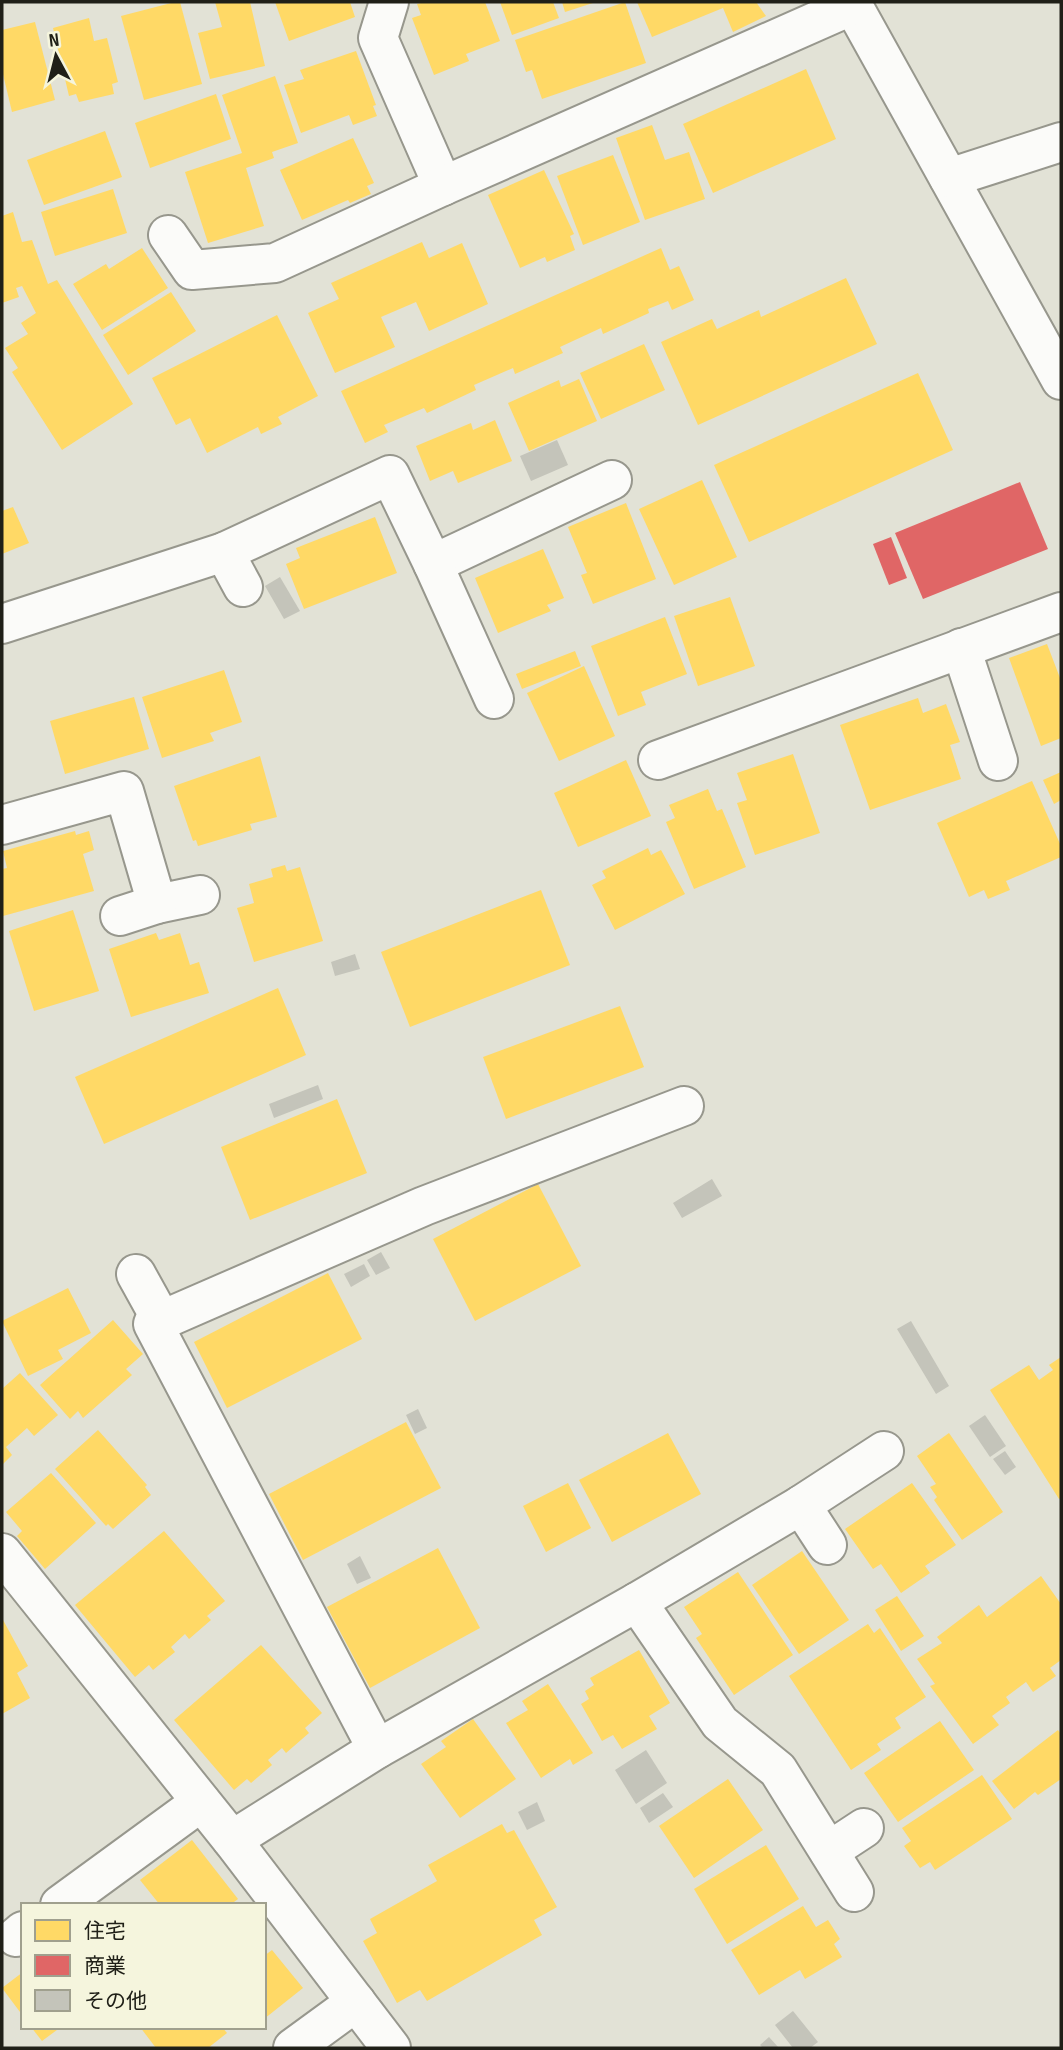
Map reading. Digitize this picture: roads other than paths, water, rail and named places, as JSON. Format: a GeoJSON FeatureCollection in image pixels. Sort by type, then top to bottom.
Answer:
{"type":"FeatureCollection","features":[{"type":"Feature","properties":{"kind":"street"},"geometry":{"type":"LineString","coordinates":[[389,2],[378,38],[443,186]]}},
{"type":"Feature","properties":{"kind":"street"},"geometry":{"type":"LineString","coordinates":[[168,234],[192,270],[275,263],[852,4],[1061,380]]}},
{"type":"Feature","properties":{"kind":"street"},"geometry":{"type":"LineString","coordinates":[[949,178],[1061,142]]}},
{"type":"Feature","properties":{"kind":"street"},"geometry":{"type":"LineString","coordinates":[[2,624],[224,552],[390,475],[494,699]]}},
{"type":"Feature","properties":{"kind":"street"},"geometry":{"type":"LineString","coordinates":[[433,564],[612,480]]}},
{"type":"Feature","properties":{"kind":"street"},"geometry":{"type":"LineString","coordinates":[[224,552],[243,587]]}},
{"type":"Feature","properties":{"kind":"street"},"geometry":{"type":"LineString","coordinates":[[658,761],[1061,612]]}},
{"type":"Feature","properties":{"kind":"street"},"geometry":{"type":"LineString","coordinates":[[961,648],[998,761]]}},
{"type":"Feature","properties":{"kind":"street"},"geometry":{"type":"LineString","coordinates":[[2,825],[124,791],[157,904]]}},
{"type":"Feature","properties":{"kind":"street"},"geometry":{"type":"LineString","coordinates":[[120,916],[157,904],[200,895]]}},
{"type":"Feature","properties":{"kind":"street"},"geometry":{"type":"LineString","coordinates":[[377,1749],[153,1324],[425,1206],[684,1106]]}},
{"type":"Feature","properties":{"kind":"street"},"geometry":{"type":"LineString","coordinates":[[136,1274],[162,1321]]}},
{"type":"Feature","properties":{"kind":"street"},"geometry":{"type":"LineString","coordinates":[[232,1840],[377,1749],[637,1602],[801,1505],[884,1451]]}},
{"type":"Feature","properties":{"kind":"street"},"geometry":{"type":"LineString","coordinates":[[801,1505],[827,1545]]}},
{"type":"Feature","properties":{"kind":"street"},"geometry":{"type":"LineString","coordinates":[[2,1553],[232,1840],[391,2048]]}},
{"type":"Feature","properties":{"kind":"street"},"geometry":{"type":"LineString","coordinates":[[637,1602],[720,1723],[778,1770],[854,1892]]}},
{"type":"Feature","properties":{"kind":"street"},"geometry":{"type":"LineString","coordinates":[[63,1903],[201,1802]]}},
{"type":"Feature","properties":{"kind":"street"},"geometry":{"type":"LineString","coordinates":[[829,1851],[864,1828]]}},
{"type":"Feature","properties":{"kind":"street"},"geometry":{"type":"LineString","coordinates":[[293,2048],[356,2002]]}}]}
